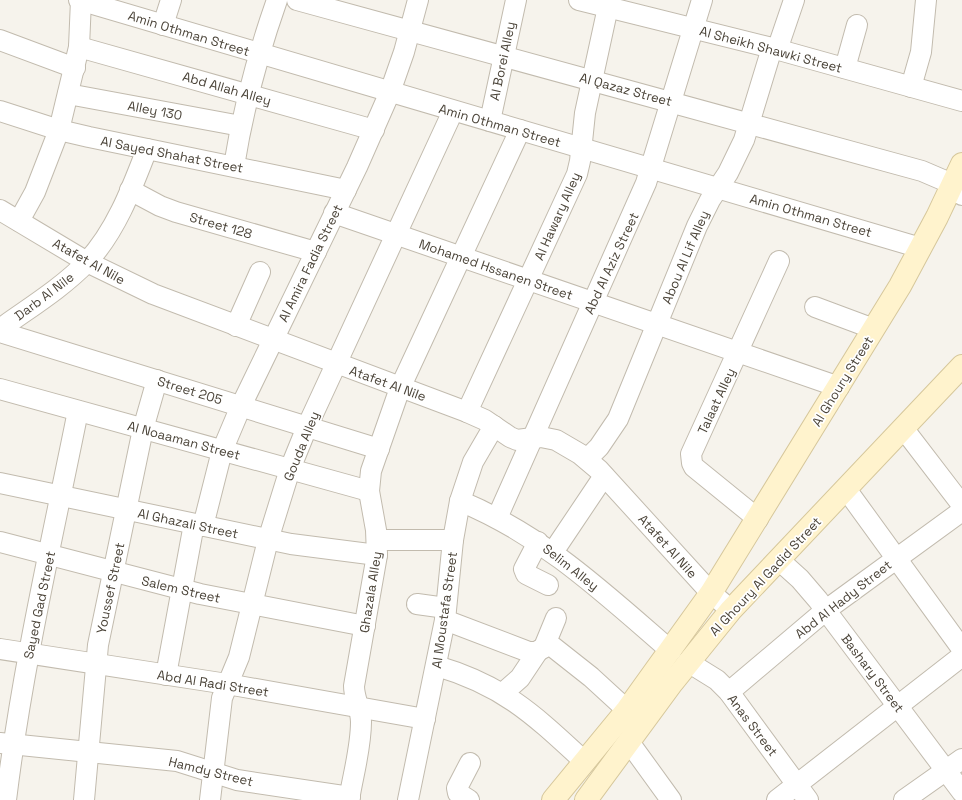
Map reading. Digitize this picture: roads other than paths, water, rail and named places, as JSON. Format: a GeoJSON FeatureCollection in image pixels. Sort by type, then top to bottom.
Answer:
{"type":"FeatureCollection","features":[{"type":"Feature","properties":{"kind":"street"},"geometry":{"type":"LineString","coordinates":[[19,221],[37,186],[59,130],[79,47],[80,0]]}},
{"type":"Feature","properties":{"kind":"street","name":"Amin Othman Street"},"geometry":{"type":"LineString","coordinates":[[80,0],[921,248]]}},
{"type":"Feature","properties":{"kind":"street"},"geometry":{"type":"LineString","coordinates":[[163,25],[171,0]]}},
{"type":"Feature","properties":{"kind":"street"},"geometry":{"type":"LineString","coordinates":[[234,166],[248,94],[259,54],[277,0]]}},
{"type":"Feature","properties":{"kind":"street","name":"Al Qazaz Street"},"geometry":{"type":"LineString","coordinates":[[297,0],[502,57],[671,101],[922,171],[943,180],[957,191]]}},
{"type":"Feature","properties":{"kind":"street","name":"Al Amira Fadia Street"},"geometry":{"type":"LineString","coordinates":[[166,675],[182,589],[198,525],[222,451],[241,406],[374,130],[390,92],[410,32],[418,0]]}},
{"type":"Feature","properties":{"kind":"street","name":"Al Borei Alley"},"geometry":{"type":"LineString","coordinates":[[490,121],[502,57],[516,0]]}},
{"type":"Feature","properties":{"kind":"street","name":"Al Sheikh Shawki Street"},"geometry":{"type":"LineString","coordinates":[[579,0],[775,49],[962,100]]}},
{"type":"Feature","properties":{"kind":"street","name":"Abd Al Aziz Street"},"geometry":{"type":"LineString","coordinates":[[497,518],[592,302],[635,211],[651,169],[702,0]]}},
{"type":"Feature","properties":{"kind":"street","name":"Abou Al Lif Alley"},"geometry":{"type":"LineString","coordinates":[[587,459],[599,447],[618,419],[697,226],[737,157],[794,0]]}},
{"type":"Feature","properties":{"kind":"street"},"geometry":{"type":"LineString","coordinates":[[911,87],[921,52],[926,0]]}},
{"type":"Feature","properties":{"kind":"street","name":"Al Hawary Alley"},"geometry":{"type":"LineString","coordinates":[[466,412],[577,174],[582,149],[584,119],[608,7]]}},
{"type":"Feature","properties":{"kind":"street"},"geometry":{"type":"LineString","coordinates":[[845,68],[857,25]]}},
{"type":"Feature","properties":{"kind":"street"},"geometry":{"type":"LineString","coordinates":[[0,40],[75,68]]}},
{"type":"Feature","properties":{"kind":"street","name":"Abd Allah Alley"},"geometry":{"type":"LineString","coordinates":[[79,47],[374,130]]}},
{"type":"Feature","properties":{"kind":"street","name":"Alley 130"},"geometry":{"type":"LineString","coordinates":[[68,94],[241,126]]}},
{"type":"Feature","properties":{"kind":"street","name":"Al Sayed Shahat Street"},"geometry":{"type":"LineString","coordinates":[[0,111],[59,130],[147,150],[234,166],[346,190]]}},
{"type":"Feature","properties":{"kind":"street","name":"Gouda Alley"},"geometry":{"type":"LineString","coordinates":[[210,800],[221,705],[227,684],[239,657],[268,540],[290,469],[307,427],[453,111]]}},
{"type":"Feature","properties":{"kind":"street","name":"Ghazala Alley"},"geometry":{"type":"LineString","coordinates":[[349,798],[361,728],[359,708],[354,693],[354,686],[377,548],[369,491],[371,471],[400,388],[520,130]]}},
{"type":"Feature","properties":{"kind":"street","name":"Darb Al Nile"},"geometry":{"type":"LineString","coordinates":[[0,330],[73,274],[86,262],[110,231],[147,150]]}},
{"type":"Feature","properties":{"kind":"street","name":"Al Ghoury Street"},"geometry":{"type":"LineString","coordinates":[[711,593],[839,387],[921,248],[957,191],[962,164]]}},
{"type":"Feature","properties":{"kind":"street","name":"Street 128"},"geometry":{"type":"LineString","coordinates":[[130,190],[150,201],[176,212],[316,252]]}},
{"type":"Feature","properties":{"kind":"street","name":"Atafet Al Nile"},"geometry":{"type":"LineString","coordinates":[[0,210],[86,262],[153,294],[466,412],[494,426],[517,440],[541,437],[556,440],[587,459],[711,593],[731,610]]}},
{"type":"Feature","properties":{"kind":"street","name":"Mohamed Hssanen Street"},"geometry":{"type":"LineString","coordinates":[[334,213],[839,387]]}},
{"type":"Feature","properties":{"kind":"street","name":"Talaat Alley"},"geometry":{"type":"LineString","coordinates":[[758,519],[698,470],[691,458],[693,449],[739,352],[779,261]]}},
{"type":"Feature","properties":{"kind":"street"},"geometry":{"type":"LineString","coordinates":[[236,326],[260,272]]}},
{"type":"Feature","properties":{"kind":"street"},"geometry":{"type":"LineString","coordinates":[[815,307],[874,329]]}},
{"type":"Feature","properties":{"kind":"street","name":"Street 205"},"geometry":{"type":"LineString","coordinates":[[0,330],[379,449]]}},
{"type":"Feature","properties":{"kind":"street","name":"Al Ghoury Al Gadid Street"},"geometry":{"type":"LineString","coordinates":[[586,800],[629,742],[649,696],[679,657],[731,610],[962,366]]}},
{"type":"Feature","properties":{"kind":"street","name":"Youssef Street"},"geometry":{"type":"LineString","coordinates":[[84,800],[95,664],[143,429],[157,380]]}},
{"type":"Feature","properties":{"kind":"street","name":"Al Noaaman Street"},"geometry":{"type":"LineString","coordinates":[[0,389],[369,491]]}},
{"type":"Feature","properties":{"kind":"street","name":"Sayed Gad Street"},"geometry":{"type":"LineString","coordinates":[[6,800],[6,743],[29,653],[78,411]]}},
{"type":"Feature","properties":{"kind":"street","name":"Al Moustafa Street"},"geometry":{"type":"LineString","coordinates":[[408,800],[437,666],[446,614],[453,540],[460,501],[473,462],[494,426]]}},
{"type":"Feature","properties":{"kind":"street"},"geometry":{"type":"LineString","coordinates":[[903,428],[962,505]]}},
{"type":"Feature","properties":{"kind":"street"},"geometry":{"type":"LineString","coordinates":[[537,583],[524,572],[524,567],[545,547],[604,476]]}},
{"type":"Feature","properties":{"kind":"street","name":"Al Ghazali Street"},"geometry":{"type":"LineString","coordinates":[[0,483],[317,549],[377,548],[453,540]]}},
{"type":"Feature","properties":{"kind":"street"},"geometry":{"type":"LineString","coordinates":[[846,489],[962,649]]}},
{"type":"Feature","properties":{"kind":"street","name":"Selim Alley"},"geometry":{"type":"LineString","coordinates":[[460,501],[497,518],[545,547],[594,584],[679,657]]}},
{"type":"Feature","properties":{"kind":"street","name":"Abd Al Hady Street"},"geometry":{"type":"LineString","coordinates":[[729,692],[826,610],[896,557],[962,511]]}},
{"type":"Feature","properties":{"kind":"street","name":"Salem Street"},"geometry":{"type":"LineString","coordinates":[[0,542],[182,589],[365,626]]}},
{"type":"Feature","properties":{"kind":"street","name":"Bashary Street"},"geometry":{"type":"LineString","coordinates":[[779,560],[800,579],[826,610],[962,792]]}},
{"type":"Feature","properties":{"kind":"street","name":"Al Ghoury Al Gadid Street"},"geometry":{"type":"LineString","coordinates":[[679,657],[711,593]]}},
{"type":"Feature","properties":{"kind":"street"},"geometry":{"type":"LineString","coordinates":[[417,604],[446,614],[529,652],[553,647],[591,677],[626,710]]}},
{"type":"Feature","properties":{"kind":"street"},"geometry":{"type":"LineString","coordinates":[[503,693],[520,678],[541,649],[556,618]]}},
{"type":"Feature","properties":{"kind":"street","name":"Abd Al Radi Street"},"geometry":{"type":"LineString","coordinates":[[0,648],[227,684],[425,719]]}},
{"type":"Feature","properties":{"kind":"street"},"geometry":{"type":"LineString","coordinates":[[777,800],[802,792],[898,706],[962,656]]}},
{"type":"Feature","properties":{"kind":"street","name":"Anas Street"},"geometry":{"type":"LineString","coordinates":[[679,657],[712,677],[729,692],[802,792]]}},
{"type":"Feature","properties":{"kind":"street"},"geometry":{"type":"LineString","coordinates":[[437,666],[471,677],[503,693],[529,711],[585,762]]}},
{"type":"Feature","properties":{"kind":"street","name":"Al Ghoury Al Gadid Street"},"geometry":{"type":"LineString","coordinates":[[553,800],[626,710],[649,696]]}},
{"type":"Feature","properties":{"kind":"street"},"geometry":{"type":"LineString","coordinates":[[629,742],[671,800]]}},
{"type":"Feature","properties":{"kind":"street","name":"Hamdy Street"},"geometry":{"type":"LineString","coordinates":[[6,743],[177,761],[214,774],[285,794],[349,798]]}},
{"type":"Feature","properties":{"kind":"street"},"geometry":{"type":"LineString","coordinates":[[904,800],[962,759]]}},
{"type":"Feature","properties":{"kind":"street"},"geometry":{"type":"LineString","coordinates":[[469,800],[458,793],[457,788],[470,763]]}}]}
